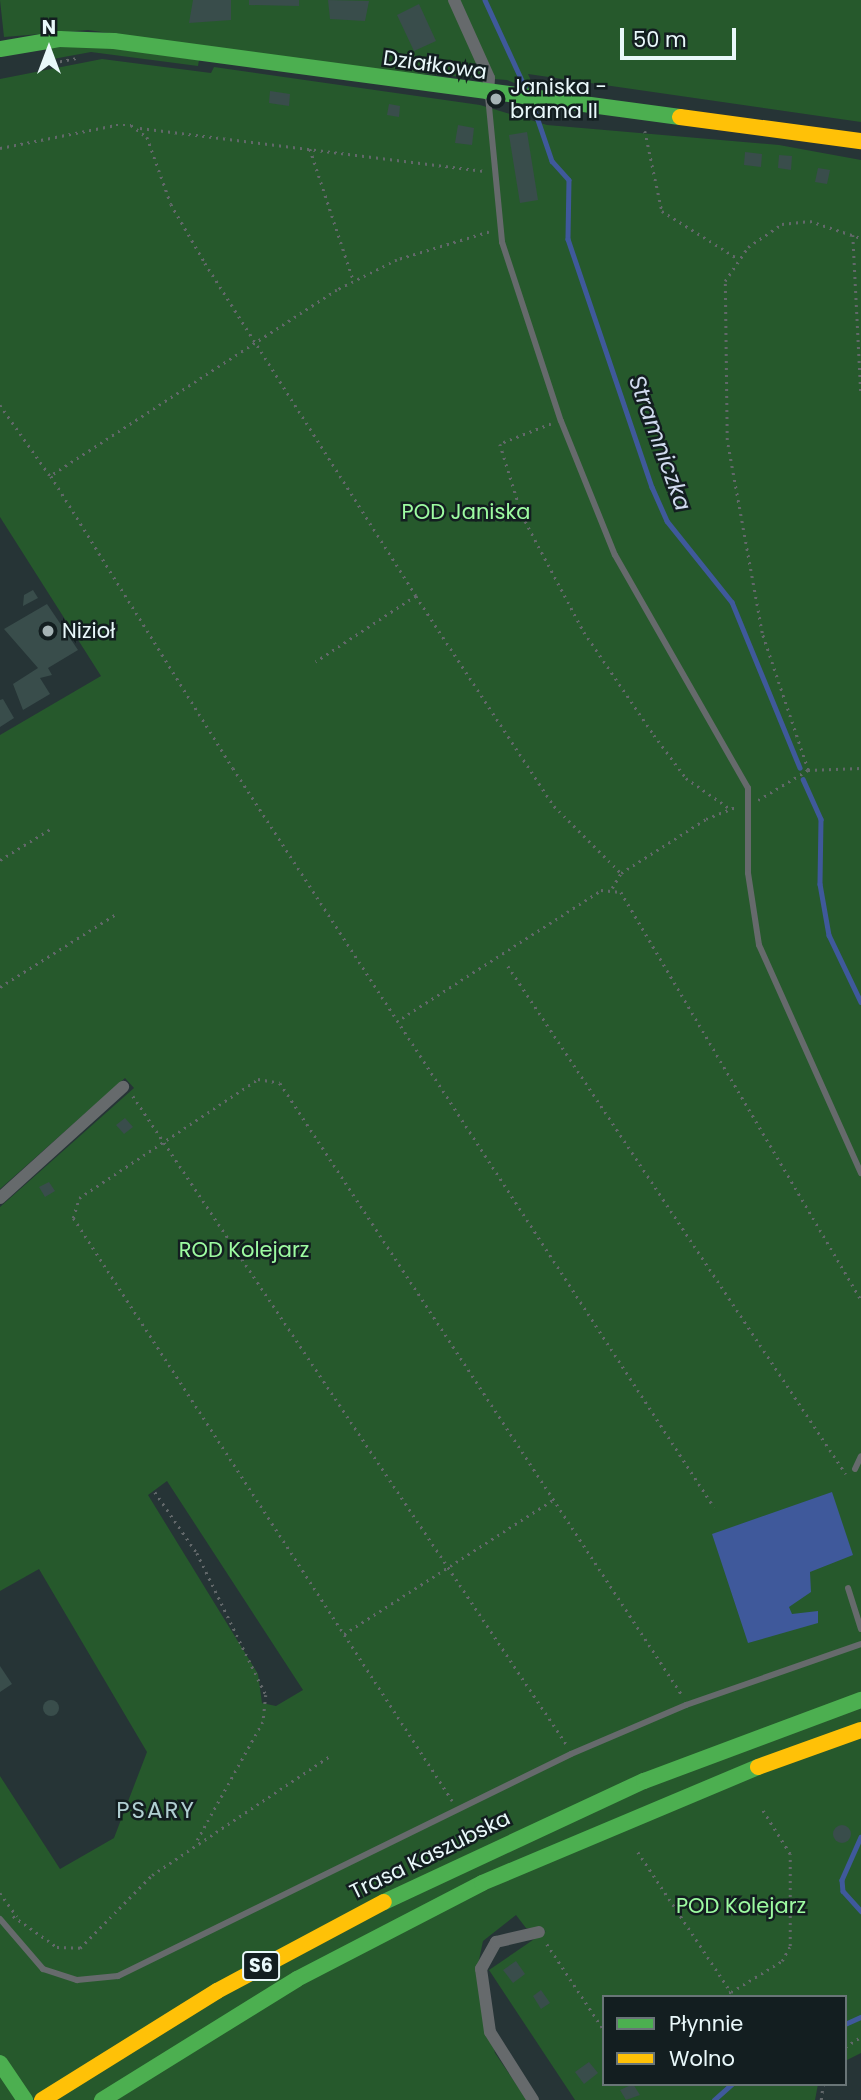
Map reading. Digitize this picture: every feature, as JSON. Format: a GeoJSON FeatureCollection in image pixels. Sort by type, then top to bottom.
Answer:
{"type":"FeatureCollection","features":[{"type":"Feature","properties":{"kind":"main road","name":"Działkowa"},"geometry":{"type":"LineString","coordinates":[[0,50],[88,38],[488,94],[861,141]]}},
{"type":"Feature","properties":{"kind":"main road","name":"Trasa Kaszubska"},"geometry":{"type":"LineString","coordinates":[[42,2100],[267,1963],[416,1884],[644,1781],[861,1700]]}},
{"type":"Feature","properties":{"kind":"main road","name":"S6"},"geometry":{"type":"LineString","coordinates":[[102,2100],[297,1979],[482,1883],[672,1799],[861,1730]]}},
{"type":"Feature","properties":{"kind":"main road"},"geometry":{"type":"LineString","coordinates":[[3,2068],[25,2100]]}},
{"type":"Feature","properties":{"kind":"street"},"geometry":{"type":"LineString","coordinates":[[454,0],[489,78],[488,94]]}},
{"type":"Feature","properties":{"kind":"street"},"geometry":{"type":"LineString","coordinates":[[0,1198],[123,1087]]}},
{"type":"Feature","properties":{"kind":"street"},"geometry":{"type":"LineString","coordinates":[[533,2100],[490,2032],[481,1969],[496,1942],[539,1932]]}},
{"type":"Feature","properties":{"kind":"lane"},"geometry":{"type":"LineString","coordinates":[[488,94],[492,173],[499,229],[561,421],[593,510],[737,763],[750,804],[748,873],[759,945],[861,1173]]}},
{"type":"Feature","properties":{"kind":"lane"},"geometry":{"type":"LineString","coordinates":[[855,1469],[861,1456]]}},
{"type":"Feature","properties":{"kind":"lane"},"geometry":{"type":"LineString","coordinates":[[848,1588],[861,1629]]}},
{"type":"Feature","properties":{"kind":"lane"},"geometry":{"type":"LineString","coordinates":[[0,1919],[43,1969],[97,1981],[571,1754],[686,1705],[861,1644]]}},
{"type":"Feature","properties":{"kind":"path"},"geometry":{"type":"LineString","coordinates":[[646,114],[645,151],[662,211],[737,258]]}},
{"type":"Feature","properties":{"kind":"path"},"geometry":{"type":"LineString","coordinates":[[0,148],[116,125],[492,173]]}},
{"type":"Feature","properties":{"kind":"path"},"geometry":{"type":"LineString","coordinates":[[140,128],[181,221],[416,596],[554,806],[621,873]]}},
{"type":"Feature","properties":{"kind":"path"},"geometry":{"type":"LineString","coordinates":[[310,149],[353,281]]}},
{"type":"Feature","properties":{"kind":"path"},"geometry":{"type":"LineString","coordinates":[[808,770],[762,634],[727,440],[725,281],[737,258],[769,230],[795,220],[861,237]]}},
{"type":"Feature","properties":{"kind":"path"},"geometry":{"type":"LineString","coordinates":[[51,476],[255,339],[353,281],[499,229]]}},
{"type":"Feature","properties":{"kind":"path"},"geometry":{"type":"LineString","coordinates":[[853,235],[861,395]]}},
{"type":"Feature","properties":{"kind":"path"},"geometry":{"type":"LineString","coordinates":[[0,405],[51,476],[233,768],[401,1019],[714,1507]]}},
{"type":"Feature","properties":{"kind":"path"},"geometry":{"type":"LineString","coordinates":[[561,421],[500,444],[522,515],[584,632],[654,735],[686,778],[729,808]]}},
{"type":"Feature","properties":{"kind":"path"},"geometry":{"type":"LineString","coordinates":[[316,662],[416,596]]}},
{"type":"Feature","properties":{"kind":"path"},"geometry":{"type":"LineString","coordinates":[[401,1019],[499,951],[612,888],[621,873],[729,808],[750,804],[808,770],[861,768]]}},
{"type":"Feature","properties":{"kind":"path"},"geometry":{"type":"LineString","coordinates":[[0,860],[52,828]]}},
{"type":"Feature","properties":{"kind":"path"},"geometry":{"type":"LineString","coordinates":[[612,888],[649,936],[861,1300]]}},
{"type":"Feature","properties":{"kind":"path"},"geometry":{"type":"LineString","coordinates":[[0,987],[116,914]]}},
{"type":"Feature","properties":{"kind":"path"},"geometry":{"type":"LineString","coordinates":[[508,966],[832,1461],[841,1472],[855,1469]]}},
{"type":"Feature","properties":{"kind":"path"},"geometry":{"type":"LineString","coordinates":[[457,1809],[73,1218],[79,1198],[258,1079],[280,1083],[686,1705]]}},
{"type":"Feature","properties":{"kind":"path"},"geometry":{"type":"LineString","coordinates":[[123,1087],[167,1140],[571,1754]]}},
{"type":"Feature","properties":{"kind":"path"},"geometry":{"type":"LineString","coordinates":[[155,1492],[197,1553],[266,1695],[263,1722],[195,1844]]}},
{"type":"Feature","properties":{"kind":"path"},"geometry":{"type":"LineString","coordinates":[[343,1634],[554,1500]]}},
{"type":"Feature","properties":{"kind":"path"},"geometry":{"type":"LineString","coordinates":[[0,1911],[19,1919],[57,1947],[80,1948],[125,1898],[195,1844],[330,1756]]}},
{"type":"Feature","properties":{"kind":"path"},"geometry":{"type":"LineString","coordinates":[[727,1995],[782,1961],[790,1946],[790,1854],[761,1808]]}},
{"type":"Feature","properties":{"kind":"path"},"geometry":{"type":"LineString","coordinates":[[638,1852],[731,1992]]}},
{"type":"Feature","properties":{"kind":"path"},"geometry":{"type":"LineString","coordinates":[[0,1893],[19,1919]]}},
{"type":"Feature","properties":{"kind":"path"},"geometry":{"type":"LineString","coordinates":[[539,1932],[602,2027]]}},
{"type":"Feature","properties":{"kind":"green space"},"geometry":{"type":"Polygon","coordinates":[[[0,0],[861,0],[861,122],[528,74],[536,92],[507,80],[370,70],[88,30],[4,37],[0,0]]]}},
{"type":"Feature","properties":{"kind":"green space"},"geometry":{"type":"Polygon","coordinates":[[[88,45],[199,60],[198,66],[91,52],[53,59],[48,48],[88,45]]]}},
{"type":"Feature","properties":{"kind":"green space"},"geometry":{"type":"Polygon","coordinates":[[[102,59],[211,73],[214,67],[480,105],[547,125],[779,145],[861,160],[861,2053],[847,2060],[847,1995],[602,1995],[602,2086],[818,2086],[815,2100],[575,2100],[489,1970],[546,1931],[526,1928],[516,1915],[483,1941],[476,1974],[495,2053],[527,2100],[0,2100],[0,1776],[60,1869],[114,1838],[147,1752],[39,1569],[0,1591],[0,1207],[134,1088],[125,1078],[0,1189],[0,735],[101,676],[0,517],[0,79],[102,59]],[[167,1481],[148,1495],[258,1674],[262,1703],[276,1706],[303,1690],[167,1481]]]}},
{"type":"Feature","properties":{"kind":"water"},"geometry":{"type":"Polygon","coordinates":[[[832,1492],[853,1555],[810,1572],[811,1592],[789,1607],[792,1614],[818,1611],[818,1623],[748,1643],[712,1534],[832,1492]]]}},
{"type":"Feature","properties":{"kind":"building"},"geometry":{"type":"Polygon","coordinates":[[[193,0],[231,0],[231,20],[189,23],[193,0]]]}},
{"type":"Feature","properties":{"kind":"building"},"geometry":{"type":"Polygon","coordinates":[[[249,0],[299,0],[299,6],[249,5],[249,0]]]}},
{"type":"Feature","properties":{"kind":"building"},"geometry":{"type":"Polygon","coordinates":[[[328,0],[369,1],[365,21],[330,19],[328,0]]]}},
{"type":"Feature","properties":{"kind":"building"},"geometry":{"type":"Polygon","coordinates":[[[419,4],[436,41],[414,51],[397,15],[419,4]]]}},
{"type":"Feature","properties":{"kind":"building"},"geometry":{"type":"Polygon","coordinates":[[[270,91],[290,94],[289,106],[269,103],[270,91]]]}},
{"type":"Feature","properties":{"kind":"building"},"geometry":{"type":"Polygon","coordinates":[[[389,104],[400,106],[399,117],[387,115],[389,104]]]}},
{"type":"Feature","properties":{"kind":"building"},"geometry":{"type":"Polygon","coordinates":[[[458,125],[474,128],[472,145],[455,143],[458,125]]]}},
{"type":"Feature","properties":{"kind":"building"},"geometry":{"type":"Polygon","coordinates":[[[527,132],[538,200],[520,203],[509,135],[527,132]]]}},
{"type":"Feature","properties":{"kind":"building"},"geometry":{"type":"Polygon","coordinates":[[[745,152],[762,154],[761,167],[744,165],[745,152]]]}},
{"type":"Feature","properties":{"kind":"building"},"geometry":{"type":"Polygon","coordinates":[[[779,155],[792,156],[791,170],[778,168],[779,155]]]}},
{"type":"Feature","properties":{"kind":"building"},"geometry":{"type":"Polygon","coordinates":[[[818,168],[830,170],[827,184],[815,182],[818,168]]]}},
{"type":"Feature","properties":{"kind":"building"},"geometry":{"type":"Polygon","coordinates":[[[33,590],[38,598],[23,606],[24,595],[33,590]]]}},
{"type":"Feature","properties":{"kind":"building"},"geometry":{"type":"Polygon","coordinates":[[[47,604],[78,650],[48,668],[52,675],[40,678],[50,694],[23,710],[13,684],[38,668],[4,629],[47,604]]]}},
{"type":"Feature","properties":{"kind":"building"},"geometry":{"type":"Polygon","coordinates":[[[3,699],[14,718],[0,727],[0,700],[3,699]]]}},
{"type":"Feature","properties":{"kind":"building"},"geometry":{"type":"Polygon","coordinates":[[[125,1118],[133,1127],[124,1134],[116,1125],[125,1118]]]}},
{"type":"Feature","properties":{"kind":"building"},"geometry":{"type":"Polygon","coordinates":[[[49,1182],[55,1191],[45,1197],[39,1187],[49,1182]]]}},
{"type":"Feature","properties":{"kind":"building"},"geometry":{"type":"Polygon","coordinates":[[[0,1666],[12,1684],[0,1692],[0,1666]]]}},
{"type":"Feature","properties":{"kind":"building"},"geometry":{"type":"Polygon","coordinates":[[[48,1700],[54,1700],[59,1708],[57,1714],[48,1716],[43,1711],[43,1705],[48,1700]]]}},
{"type":"Feature","properties":{"kind":"building"},"geometry":{"type":"Polygon","coordinates":[[[842,1825],[848,1828],[851,1834],[848,1840],[842,1843],[836,1840],[833,1834],[836,1828],[842,1825]]]}},
{"type":"Feature","properties":{"kind":"building"},"geometry":{"type":"Polygon","coordinates":[[[516,1961],[525,1974],[513,1983],[503,1970],[516,1961]]]}},
{"type":"Feature","properties":{"kind":"building"},"geometry":{"type":"Polygon","coordinates":[[[541,1990],[550,2003],[541,2009],[533,1996],[541,1990]]]}},
{"type":"Feature","properties":{"kind":"building"},"geometry":{"type":"Polygon","coordinates":[[[589,2062],[598,2073],[584,2084],[575,2072],[589,2062]]]}},
{"type":"Feature","properties":{"kind":"building"},"geometry":{"type":"Polygon","coordinates":[[[634,2086],[640,2095],[626,2100],[620,2090],[634,2086]]]}},
{"type":"Feature","properties":{"kind":"waterway","name":"Stramniczka"},"geometry":{"type":"LineString","coordinates":[[485,0],[525,87]]}},
{"type":"Feature","properties":{"kind":"waterway","name":"Stramniczka"},"geometry":{"type":"LineString","coordinates":[[535,111],[552,161],[569,180],[568,239],[652,487],[667,521],[732,602],[800,768]]}},
{"type":"Feature","properties":{"kind":"waterway","name":"Stramniczka"},"geometry":{"type":"LineString","coordinates":[[803,779],[821,819],[820,884],[829,935],[861,1002]]}},
{"type":"Feature","properties":{"kind":"waterway"},"geometry":{"type":"LineString","coordinates":[[861,1837],[842,1880],[843,1891],[861,1911]]}},
{"type":"Feature","properties":{"kind":"waterway"},"geometry":{"type":"LineString","coordinates":[[847,2023],[861,2017]]}},
{"type":"Feature","properties":{"kind":"waterway"},"geometry":{"type":"LineString","coordinates":[[714,2100],[730,2086]]}},
{"type":"Feature","properties":{"kind":"traffic: fast"},"geometry":{"type":"LineString","coordinates":[[0,49],[59,39],[114,41],[680,117]]}},
{"type":"Feature","properties":{"kind":"traffic: fast"},"geometry":{"type":"LineString","coordinates":[[384,1902],[644,1781],[861,1700]]}},
{"type":"Feature","properties":{"kind":"traffic: fast"},"geometry":{"type":"LineString","coordinates":[[102,2100],[297,1979],[482,1883],[758,1767]]}},
{"type":"Feature","properties":{"kind":"traffic: fast"},"geometry":{"type":"LineString","coordinates":[[0,2063],[25,2100]]}},
{"type":"Feature","properties":{"kind":"traffic: slow"},"geometry":{"type":"LineString","coordinates":[[680,117],[861,141]]}},
{"type":"Feature","properties":{"kind":"traffic: slow"},"geometry":{"type":"LineString","coordinates":[[758,1767],[861,1730]]}},
{"type":"Feature","properties":{"kind":"traffic: slow"},"geometry":{"type":"LineString","coordinates":[[42,2100],[217,1991],[384,1902]]}},
{"type":"Feature","properties":{"kind":"place","name":"Janiska - brama II"},"geometry":{"type":"Point","coordinates":[496,99]}},
{"type":"Feature","properties":{"kind":"place","name":"Nizioł"},"geometry":{"type":"Point","coordinates":[48,631]}},
{"type":"Feature","properties":{"kind":"district","name":"PSARY"},"geometry":{"type":"Point","coordinates":[156,1810]}},
{"type":"Feature","properties":{"kind":"park label","name":"POD Janiska"},"geometry":{"type":"Point","coordinates":[466,512]}},
{"type":"Feature","properties":{"kind":"park label","name":"ROD Kolejarz"},"geometry":{"type":"Point","coordinates":[244,1250]}},
{"type":"Feature","properties":{"kind":"park label","name":"POD Kolejarz"},"geometry":{"type":"Point","coordinates":[741,1906]}}]}
